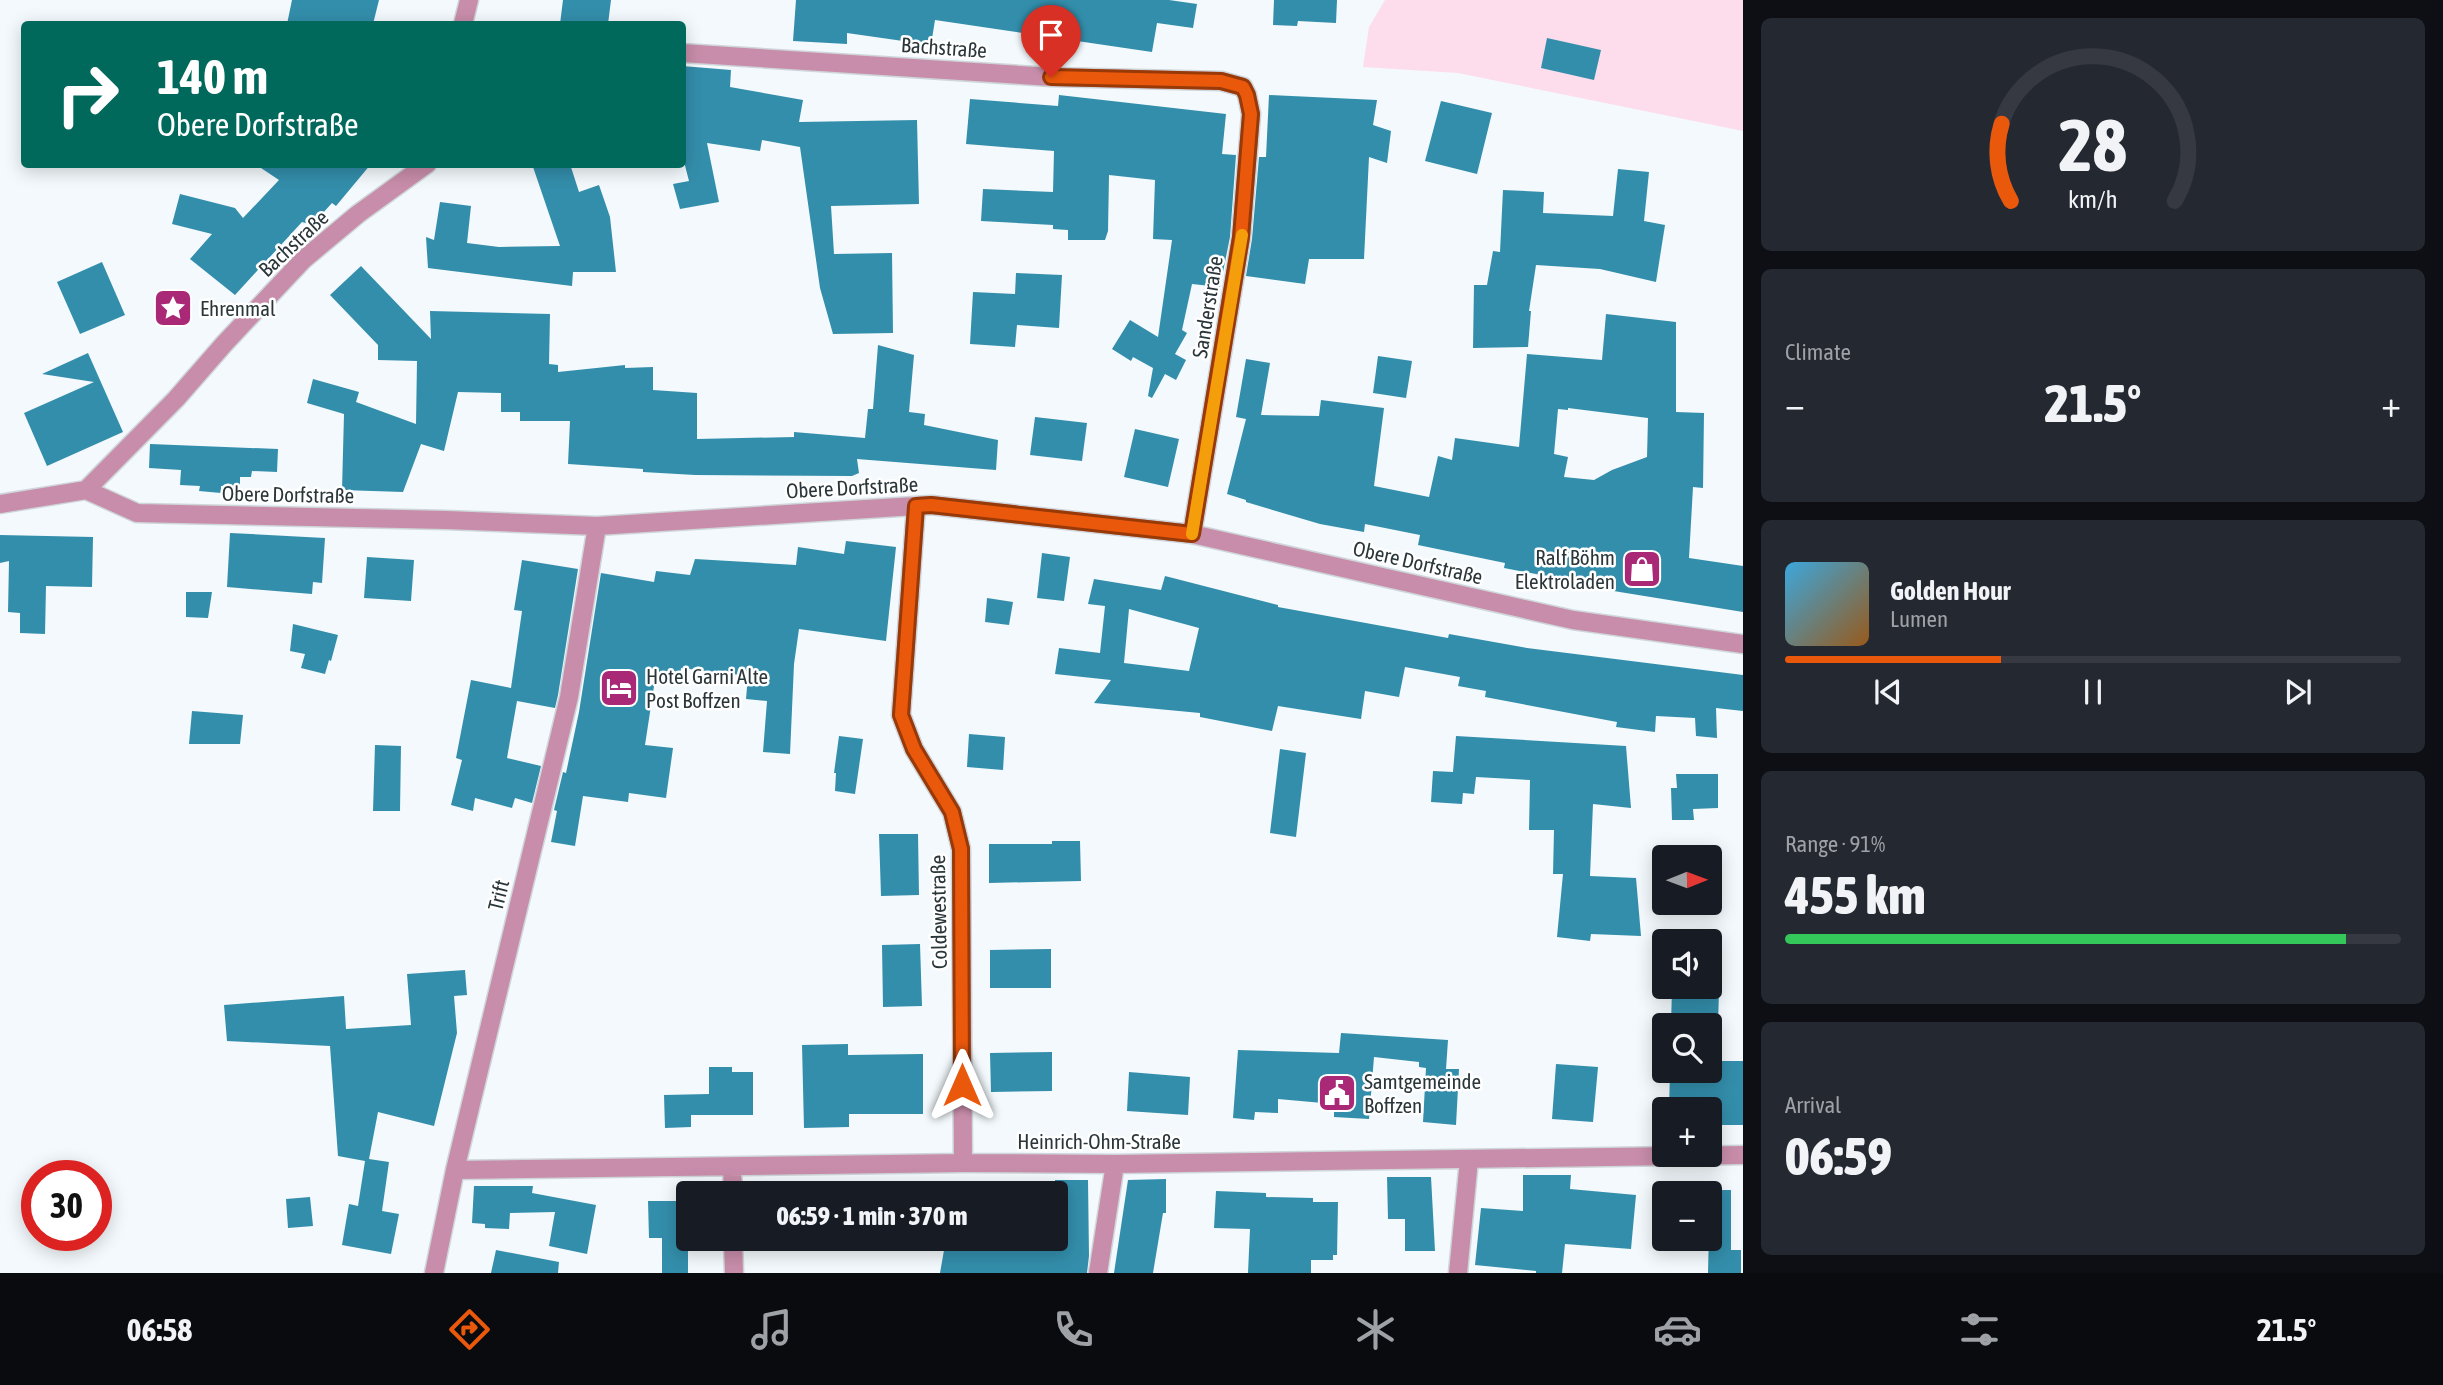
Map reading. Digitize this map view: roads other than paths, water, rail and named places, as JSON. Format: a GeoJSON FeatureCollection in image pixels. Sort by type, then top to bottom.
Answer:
{"type":"FeatureCollection","features":[{"type":"Feature","properties":{"kind":"street"},"geometry":{"type":"LineString","coordinates":[[464,21],[469,0]]}},
{"type":"Feature","properties":{"kind":"street","name":"Bachstraße"},"geometry":{"type":"LineString","coordinates":[[686,53],[1051,77],[1221,81],[1243,87]]}},
{"type":"Feature","properties":{"kind":"street","name":"Sanderstraße"},"geometry":{"type":"LineString","coordinates":[[1192,534],[1241,237],[1251,114],[1243,87]]}},
{"type":"Feature","properties":{"kind":"street","name":"Bachstraße"},"geometry":{"type":"LineString","coordinates":[[86,490],[176,399],[303,260],[358,214],[421,168]]}},
{"type":"Feature","properties":{"kind":"street"},"geometry":{"type":"LineString","coordinates":[[0,504],[86,490]]}},
{"type":"Feature","properties":{"kind":"street","name":"Obere Dorfstraße"},"geometry":{"type":"LineString","coordinates":[[86,490],[137,513],[460,520],[597,526],[931,505],[1192,534],[1573,620],[1743,644]]}},
{"type":"Feature","properties":{"kind":"street","name":"Coldewestraße"},"geometry":{"type":"LineString","coordinates":[[916,506],[901,715],[914,749],[952,812],[961,849],[963,1163]]}},
{"type":"Feature","properties":{"kind":"street","name":"Trift"},"geometry":{"type":"LineString","coordinates":[[434,1273],[455,1170],[569,697],[597,526]]}},
{"type":"Feature","properties":{"kind":"street","name":"Heinrich-Ohm-Straße"},"geometry":{"type":"LineString","coordinates":[[455,1170],[1743,1156]]}},
{"type":"Feature","properties":{"kind":"street"},"geometry":{"type":"LineString","coordinates":[[1458,1273],[1468,1160]]}},
{"type":"Feature","properties":{"kind":"street"},"geometry":{"type":"LineString","coordinates":[[1098,1273],[1115,1164]]}},
{"type":"Feature","properties":{"kind":"street"},"geometry":{"type":"LineString","coordinates":[[732,1167],[733,1181]]}},
{"type":"Feature","properties":{"kind":"street"},"geometry":{"type":"LineString","coordinates":[[733,1251],[734,1273]]}},
{"type":"Feature","properties":{"kind":"place","name":"Ehrenmal"},"geometry":{"type":"Point","coordinates":[173,308]}},
{"type":"Feature","properties":{"kind":"place","name":"Ralf Böhm Elektroladen"},"geometry":{"type":"Point","coordinates":[1642,569]}},
{"type":"Feature","properties":{"kind":"place","name":"Hotel Garni Alte Post Boffzen"},"geometry":{"type":"Point","coordinates":[619,688]}},
{"type":"Feature","properties":{"kind":"place","name":"Samtgemeinde Boffzen"},"geometry":{"type":"Point","coordinates":[1337,1093]}}]}
